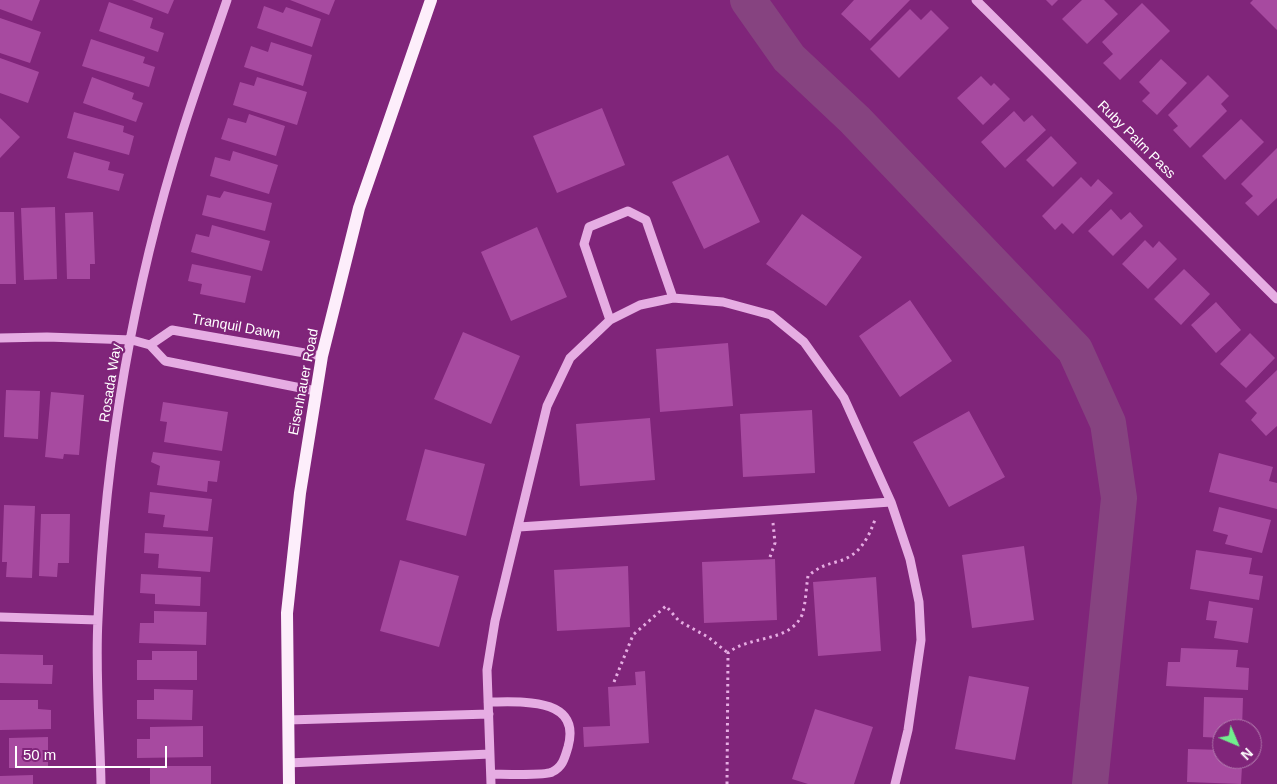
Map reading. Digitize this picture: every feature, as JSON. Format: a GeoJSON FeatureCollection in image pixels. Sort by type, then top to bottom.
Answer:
{"type":"FeatureCollection","features":[{"type":"Feature","properties":{"kind":"main road","name":"Eisenhauer Road"},"geometry":{"type":"LineString","coordinates":[[288,784],[287,613],[300,492],[322,356],[359,208],[431,0]]}},
{"type":"Feature","properties":{"kind":"street","name":"Rosada Way"},"geometry":{"type":"LineString","coordinates":[[101,784],[98,620],[108,498],[139,296],[182,134],[227,0]]}},
{"type":"Feature","properties":{"kind":"street","name":"Ruby Palm Pass"},"geometry":{"type":"LineString","coordinates":[[976,0],[1277,299]]}},
{"type":"Feature","properties":{"kind":"street"},"geometry":{"type":"LineString","coordinates":[[610,320],[584,244],[589,227],[628,211],[646,220],[673,298]]}},
{"type":"Feature","properties":{"kind":"street"},"geometry":{"type":"LineString","coordinates":[[488,702],[540,702],[555,708],[567,719],[570,740],[564,762],[552,772],[491,779],[489,714],[488,702],[487,670],[495,621],[547,406],[570,358],[610,320],[640,305],[673,298],[723,302],[771,315],[804,342],[844,398],[891,502],[910,559],[919,602],[921,640],[908,730],[894,784]]}},
{"type":"Feature","properties":{"kind":"street","name":"Tranquil Dawn"},"geometry":{"type":"LineString","coordinates":[[150,345],[172,330],[322,356]]}},
{"type":"Feature","properties":{"kind":"street"},"geometry":{"type":"LineString","coordinates":[[0,338],[47,337],[132,340],[150,345],[165,361],[316,391]]}},
{"type":"Feature","properties":{"kind":"street"},"geometry":{"type":"LineString","coordinates":[[519,527],[891,502]]}},
{"type":"Feature","properties":{"kind":"street"},"geometry":{"type":"LineString","coordinates":[[0,617],[98,620]]}},
{"type":"Feature","properties":{"kind":"street"},"geometry":{"type":"LineString","coordinates":[[288,720],[489,714]]}},
{"type":"Feature","properties":{"kind":"street"},"geometry":{"type":"LineString","coordinates":[[288,763],[490,754]]}},
{"type":"Feature","properties":{"kind":"path"},"geometry":{"type":"LineString","coordinates":[[728,653],[743,643],[789,631],[802,614],[808,576],[822,566],[850,558],[856,553],[870,536],[881,502]]}},
{"type":"Feature","properties":{"kind":"path"},"geometry":{"type":"LineString","coordinates":[[770,557],[775,543],[772,510]]}},
{"type":"Feature","properties":{"kind":"path"},"geometry":{"type":"LineString","coordinates":[[614,682],[633,635],[666,606],[679,621],[708,637],[728,653]]}},
{"type":"Feature","properties":{"kind":"path"},"geometry":{"type":"LineString","coordinates":[[727,784],[728,653]]}},
{"type":"Feature","properties":{"kind":"building"},"geometry":{"type":"Polygon","coordinates":[[[0,0],[40,0],[32,21],[0,9],[0,0]]]}},
{"type":"Feature","properties":{"kind":"building"},"geometry":{"type":"Polygon","coordinates":[[[132,0],[174,0],[168,14],[132,0]]]}},
{"type":"Feature","properties":{"kind":"building"},"geometry":{"type":"Polygon","coordinates":[[[290,0],[335,0],[329,15],[290,0]]]}},
{"type":"Feature","properties":{"kind":"building"},"geometry":{"type":"Polygon","coordinates":[[[854,0],[910,0],[870,41],[841,14],[854,0]]]}},
{"type":"Feature","properties":{"kind":"building"},"geometry":{"type":"Polygon","coordinates":[[[1046,0],[1058,0],[1052,6],[1046,0]]]}},
{"type":"Feature","properties":{"kind":"building"},"geometry":{"type":"Polygon","coordinates":[[[1082,0],[1104,0],[1118,14],[1087,44],[1062,19],[1082,0]]]}},
{"type":"Feature","properties":{"kind":"building"},"geometry":{"type":"Polygon","coordinates":[[[1253,0],[1277,0],[1277,30],[1250,3],[1253,0]]]}},
{"type":"Feature","properties":{"kind":"building"},"geometry":{"type":"Polygon","coordinates":[[[109,2],[153,18],[150,28],[164,33],[158,52],[99,31],[109,2]]]}},
{"type":"Feature","properties":{"kind":"building"},"geometry":{"type":"Polygon","coordinates":[[[1142,3],[1170,31],[1120,80],[1103,63],[1113,54],[1102,42],[1142,3]]]}},
{"type":"Feature","properties":{"kind":"building"},"geometry":{"type":"Polygon","coordinates":[[[264,6],[283,13],[286,7],[321,19],[312,47],[257,28],[264,6]]]}},
{"type":"Feature","properties":{"kind":"building"},"geometry":{"type":"Polygon","coordinates":[[[910,9],[921,20],[931,10],[949,28],[899,78],[870,49],[910,9]]]}},
{"type":"Feature","properties":{"kind":"building"},"geometry":{"type":"Polygon","coordinates":[[[0,18],[41,32],[30,63],[0,53],[0,18]]]}},
{"type":"Feature","properties":{"kind":"building"},"geometry":{"type":"Polygon","coordinates":[[[91,39],[145,57],[143,63],[155,67],[149,87],[82,66],[91,39]]]}},
{"type":"Feature","properties":{"kind":"building"},"geometry":{"type":"Polygon","coordinates":[[[271,42],[312,55],[303,86],[244,67],[251,46],[268,52],[271,42]]]}},
{"type":"Feature","properties":{"kind":"building"},"geometry":{"type":"Polygon","coordinates":[[[0,58],[39,72],[28,103],[0,93],[0,58]]]}},
{"type":"Feature","properties":{"kind":"building"},"geometry":{"type":"Polygon","coordinates":[[[1161,59],[1187,83],[1157,115],[1142,101],[1150,93],[1139,82],[1161,59]]]}},
{"type":"Feature","properties":{"kind":"building"},"geometry":{"type":"Polygon","coordinates":[[[1208,75],[1229,96],[1221,104],[1227,111],[1190,148],[1173,130],[1178,126],[1168,115],[1208,75]]]}},
{"type":"Feature","properties":{"kind":"building"},"geometry":{"type":"Polygon","coordinates":[[[981,76],[991,86],[994,83],[1010,99],[983,125],[957,98],[981,76]]]}},
{"type":"Feature","properties":{"kind":"building"},"geometry":{"type":"Polygon","coordinates":[[[92,77],[134,93],[132,99],[143,103],[136,122],[83,103],[92,77]]]}},
{"type":"Feature","properties":{"kind":"building"},"geometry":{"type":"Polygon","coordinates":[[[257,77],[307,92],[297,125],[233,105],[240,82],[254,86],[257,77]]]}},
{"type":"Feature","properties":{"kind":"building"},"geometry":{"type":"Polygon","coordinates":[[[602,108],[625,165],[557,193],[533,136],[602,108]]]}},
{"type":"Feature","properties":{"kind":"building"},"geometry":{"type":"Polygon","coordinates":[[[1014,111],[1024,122],[1032,115],[1046,130],[1005,168],[981,142],[1014,111]]]}},
{"type":"Feature","properties":{"kind":"building"},"geometry":{"type":"Polygon","coordinates":[[[74,112],[124,126],[123,132],[134,136],[129,155],[67,138],[74,112]]]}},
{"type":"Feature","properties":{"kind":"building"},"geometry":{"type":"Polygon","coordinates":[[[249,114],[285,126],[276,156],[221,139],[228,118],[246,123],[249,114]]]}},
{"type":"Feature","properties":{"kind":"building"},"geometry":{"type":"Polygon","coordinates":[[[0,118],[20,137],[0,158],[0,118]]]}},
{"type":"Feature","properties":{"kind":"building"},"geometry":{"type":"Polygon","coordinates":[[[1241,119],[1264,142],[1225,180],[1202,156],[1241,119]]]}},
{"type":"Feature","properties":{"kind":"building"},"geometry":{"type":"Polygon","coordinates":[[[1051,136],[1077,163],[1053,187],[1026,160],[1051,136]]]}},
{"type":"Feature","properties":{"kind":"building"},"geometry":{"type":"Polygon","coordinates":[[[1277,148],[1277,198],[1258,216],[1245,203],[1253,196],[1241,184],[1277,148]]]}},
{"type":"Feature","properties":{"kind":"building"},"geometry":{"type":"Polygon","coordinates":[[[233,151],[278,165],[269,194],[210,176],[215,157],[230,161],[233,151]]]}},
{"type":"Feature","properties":{"kind":"building"},"geometry":{"type":"Polygon","coordinates":[[[74,152],[110,162],[108,170],[124,174],[119,191],[67,178],[74,152]]]}},
{"type":"Feature","properties":{"kind":"building"},"geometry":{"type":"Polygon","coordinates":[[[728,155],[760,222],[704,249],[672,182],[728,155]]]}},
{"type":"Feature","properties":{"kind":"building"},"geometry":{"type":"Polygon","coordinates":[[[1081,177],[1091,187],[1098,179],[1113,193],[1073,234],[1062,223],[1055,230],[1042,216],[1081,177]]]}},
{"type":"Feature","properties":{"kind":"building"},"geometry":{"type":"Polygon","coordinates":[[[224,191],[272,203],[265,231],[202,215],[207,195],[220,198],[224,191]]]}},
{"type":"Feature","properties":{"kind":"building"},"geometry":{"type":"Polygon","coordinates":[[[55,207],[57,279],[24,280],[21,208],[55,207]]]}},
{"type":"Feature","properties":{"kind":"building"},"geometry":{"type":"Polygon","coordinates":[[[1111,209],[1121,220],[1130,212],[1143,226],[1113,256],[1088,231],[1111,209]]]}},
{"type":"Feature","properties":{"kind":"building"},"geometry":{"type":"Polygon","coordinates":[[[0,212],[14,212],[16,284],[0,284],[0,212]]]}},
{"type":"Feature","properties":{"kind":"building"},"geometry":{"type":"Polygon","coordinates":[[[93,212],[95,264],[90,264],[90,279],[67,279],[65,213],[93,212]]]}},
{"type":"Feature","properties":{"kind":"building"},"geometry":{"type":"Polygon","coordinates":[[[802,214],[862,257],[826,306],[766,264],[802,214]]]}},
{"type":"Feature","properties":{"kind":"building"},"geometry":{"type":"Polygon","coordinates":[[[212,225],[270,241],[262,271],[191,252],[196,234],[209,237],[212,225]]]}},
{"type":"Feature","properties":{"kind":"building"},"geometry":{"type":"Polygon","coordinates":[[[537,227],[567,297],[511,321],[481,252],[537,227]]]}},
{"type":"Feature","properties":{"kind":"building"},"geometry":{"type":"Polygon","coordinates":[[[1145,240],[1153,248],[1159,241],[1177,259],[1148,289],[1122,264],[1145,240]]]}},
{"type":"Feature","properties":{"kind":"building"},"geometry":{"type":"Polygon","coordinates":[[[192,264],[251,276],[245,303],[200,294],[202,284],[188,281],[192,264]]]}},
{"type":"Feature","properties":{"kind":"building"},"geometry":{"type":"Polygon","coordinates":[[[1184,269],[1210,294],[1181,325],[1154,299],[1184,269]]]}},
{"type":"Feature","properties":{"kind":"building"},"geometry":{"type":"Polygon","coordinates":[[[910,300],[952,361],[900,397],[859,336],[910,300]]]}},
{"type":"Feature","properties":{"kind":"building"},"geometry":{"type":"Polygon","coordinates":[[[1216,302],[1241,330],[1216,353],[1191,325],[1216,302]]]}},
{"type":"Feature","properties":{"kind":"building"},"geometry":{"type":"Polygon","coordinates":[[[463,332],[520,356],[491,424],[434,399],[463,332]]]}},
{"type":"Feature","properties":{"kind":"building"},"geometry":{"type":"Polygon","coordinates":[[[1250,333],[1275,358],[1246,388],[1220,364],[1250,333]]]}},
{"type":"Feature","properties":{"kind":"building"},"geometry":{"type":"Polygon","coordinates":[[[728,343],[733,406],[660,412],[656,349],[728,343]]]}},
{"type":"Feature","properties":{"kind":"building"},"geometry":{"type":"Polygon","coordinates":[[[1277,370],[1277,426],[1266,436],[1251,420],[1257,413],[1245,401],[1277,370]]]}},
{"type":"Feature","properties":{"kind":"building"},"geometry":{"type":"Polygon","coordinates":[[[6,390],[40,391],[38,439],[4,437],[6,390]]]}},
{"type":"Feature","properties":{"kind":"building"},"geometry":{"type":"Polygon","coordinates":[[[51,392],[84,395],[79,455],[64,454],[63,459],[45,457],[51,392]]]}},
{"type":"Feature","properties":{"kind":"building"},"geometry":{"type":"Polygon","coordinates":[[[163,402],[228,412],[222,451],[164,442],[167,422],[160,421],[163,402]]]}},
{"type":"Feature","properties":{"kind":"building"},"geometry":{"type":"Polygon","coordinates":[[[812,410],[815,473],[743,477],[740,414],[812,410]]]}},
{"type":"Feature","properties":{"kind":"building"},"geometry":{"type":"Polygon","coordinates":[[[969,411],[1005,477],[949,507],[913,442],[969,411]]]}},
{"type":"Feature","properties":{"kind":"building"},"geometry":{"type":"Polygon","coordinates":[[[650,418],[655,480],[580,486],[576,424],[650,418]]]}},
{"type":"Feature","properties":{"kind":"building"},"geometry":{"type":"Polygon","coordinates":[[[425,449],[485,464],[466,536],[406,520],[425,449]]]}},
{"type":"Feature","properties":{"kind":"building"},"geometry":{"type":"Polygon","coordinates":[[[153,452],[220,461],[217,482],[208,481],[207,492],[157,485],[160,466],[151,462],[153,452]]]}},
{"type":"Feature","properties":{"kind":"building"},"geometry":{"type":"Polygon","coordinates":[[[1219,453],[1273,467],[1269,481],[1277,483],[1277,509],[1209,492],[1219,453]]]}},
{"type":"Feature","properties":{"kind":"building"},"geometry":{"type":"Polygon","coordinates":[[[150,492],[212,499],[208,531],[163,527],[165,515],[148,513],[150,492]]]}},
{"type":"Feature","properties":{"kind":"building"},"geometry":{"type":"Polygon","coordinates":[[[4,505],[35,506],[32,578],[6,577],[7,562],[2,562],[4,505]]]}},
{"type":"Feature","properties":{"kind":"building"},"geometry":{"type":"Polygon","coordinates":[[[1219,507],[1271,520],[1262,553],[1225,544],[1228,535],[1213,531],[1219,507]]]}},
{"type":"Feature","properties":{"kind":"building"},"geometry":{"type":"Polygon","coordinates":[[[41,514],[70,514],[69,563],[58,563],[57,577],[39,576],[41,514]]]}},
{"type":"Feature","properties":{"kind":"building"},"geometry":{"type":"Polygon","coordinates":[[[145,533],[213,537],[210,572],[158,568],[159,554],[144,553],[145,533]]]}},
{"type":"Feature","properties":{"kind":"building"},"geometry":{"type":"Polygon","coordinates":[[[1024,546],[1034,620],[972,628],[962,555],[1024,546]]]}},
{"type":"Feature","properties":{"kind":"building"},"geometry":{"type":"Polygon","coordinates":[[[1196,550],[1252,558],[1249,574],[1263,576],[1259,600],[1190,589],[1196,550]]]}},
{"type":"Feature","properties":{"kind":"building"},"geometry":{"type":"Polygon","coordinates":[[[775,559],[777,620],[704,623],[702,562],[775,559]]]}},
{"type":"Feature","properties":{"kind":"building"},"geometry":{"type":"Polygon","coordinates":[[[400,560],[459,576],[439,647],[380,631],[400,560]]]}},
{"type":"Feature","properties":{"kind":"building"},"geometry":{"type":"Polygon","coordinates":[[[628,566],[630,627],[557,631],[554,570],[628,566]]]}},
{"type":"Feature","properties":{"kind":"building"},"geometry":{"type":"Polygon","coordinates":[[[141,574],[201,577],[200,606],[155,604],[155,594],[140,593],[141,574]]]}},
{"type":"Feature","properties":{"kind":"building"},"geometry":{"type":"Polygon","coordinates":[[[876,577],[881,651],[818,656],[813,582],[876,577]]]}},
{"type":"Feature","properties":{"kind":"building"},"geometry":{"type":"Polygon","coordinates":[[[1209,601],[1253,608],[1248,643],[1214,638],[1217,621],[1206,620],[1209,601]]]}},
{"type":"Feature","properties":{"kind":"building"},"geometry":{"type":"Polygon","coordinates":[[[154,611],[207,612],[206,645],[139,643],[140,623],[154,623],[154,611]]]}},
{"type":"Feature","properties":{"kind":"building"},"geometry":{"type":"Polygon","coordinates":[[[1181,648],[1238,650],[1236,667],[1249,668],[1248,690],[1166,686],[1168,662],[1180,662],[1181,648]]]}},
{"type":"Feature","properties":{"kind":"building"},"geometry":{"type":"Polygon","coordinates":[[[152,651],[197,651],[197,680],[137,680],[137,660],[152,660],[152,651]]]}},
{"type":"Feature","properties":{"kind":"building"},"geometry":{"type":"Polygon","coordinates":[[[0,654],[43,655],[43,665],[53,665],[52,684],[0,683],[0,654]]]}},
{"type":"Feature","properties":{"kind":"building"},"geometry":{"type":"Polygon","coordinates":[[[645,671],[649,743],[584,747],[583,727],[610,726],[608,687],[636,685],[635,672],[645,671]]]}},
{"type":"Feature","properties":{"kind":"building"},"geometry":{"type":"Polygon","coordinates":[[[969,676],[1029,687],[1015,760],[955,749],[969,676]]]}},
{"type":"Feature","properties":{"kind":"building"},"geometry":{"type":"Polygon","coordinates":[[[154,689],[193,690],[192,720],[137,719],[137,700],[154,700],[154,689]]]}},
{"type":"Feature","properties":{"kind":"building"},"geometry":{"type":"Polygon","coordinates":[[[1204,697],[1243,698],[1242,719],[1212,719],[1212,737],[1203,737],[1204,697]]]}},
{"type":"Feature","properties":{"kind":"building"},"geometry":{"type":"Polygon","coordinates":[[[0,700],[38,700],[38,709],[51,710],[51,729],[0,730],[0,700]]]}},
{"type":"Feature","properties":{"kind":"building"},"geometry":{"type":"Polygon","coordinates":[[[815,709],[873,727],[854,784],[808,784],[792,779],[815,709]]]}},
{"type":"Feature","properties":{"kind":"building"},"geometry":{"type":"Polygon","coordinates":[[[203,726],[203,757],[137,758],[137,739],[150,739],[150,727],[203,726]]]}},
{"type":"Feature","properties":{"kind":"building"},"geometry":{"type":"Polygon","coordinates":[[[48,737],[48,768],[9,768],[9,738],[48,737]]]}},
{"type":"Feature","properties":{"kind":"building"},"geometry":{"type":"Polygon","coordinates":[[[1188,749],[1212,750],[1212,769],[1242,769],[1241,784],[1187,782],[1188,749]]]}},
{"type":"Feature","properties":{"kind":"building"},"geometry":{"type":"Polygon","coordinates":[[[150,766],[211,766],[211,784],[150,784],[150,766]]]}},
{"type":"Feature","properties":{"kind":"building"},"geometry":{"type":"Polygon","coordinates":[[[33,775],[33,784],[0,784],[0,776],[33,775]]]}},
{"type":"Feature","properties":{"kind":"waterway"},"geometry":{"type":"LineString","coordinates":[[748,0],[789,58],[855,120],[1075,350],[1108,423],[1119,498],[1090,784]]}}]}
